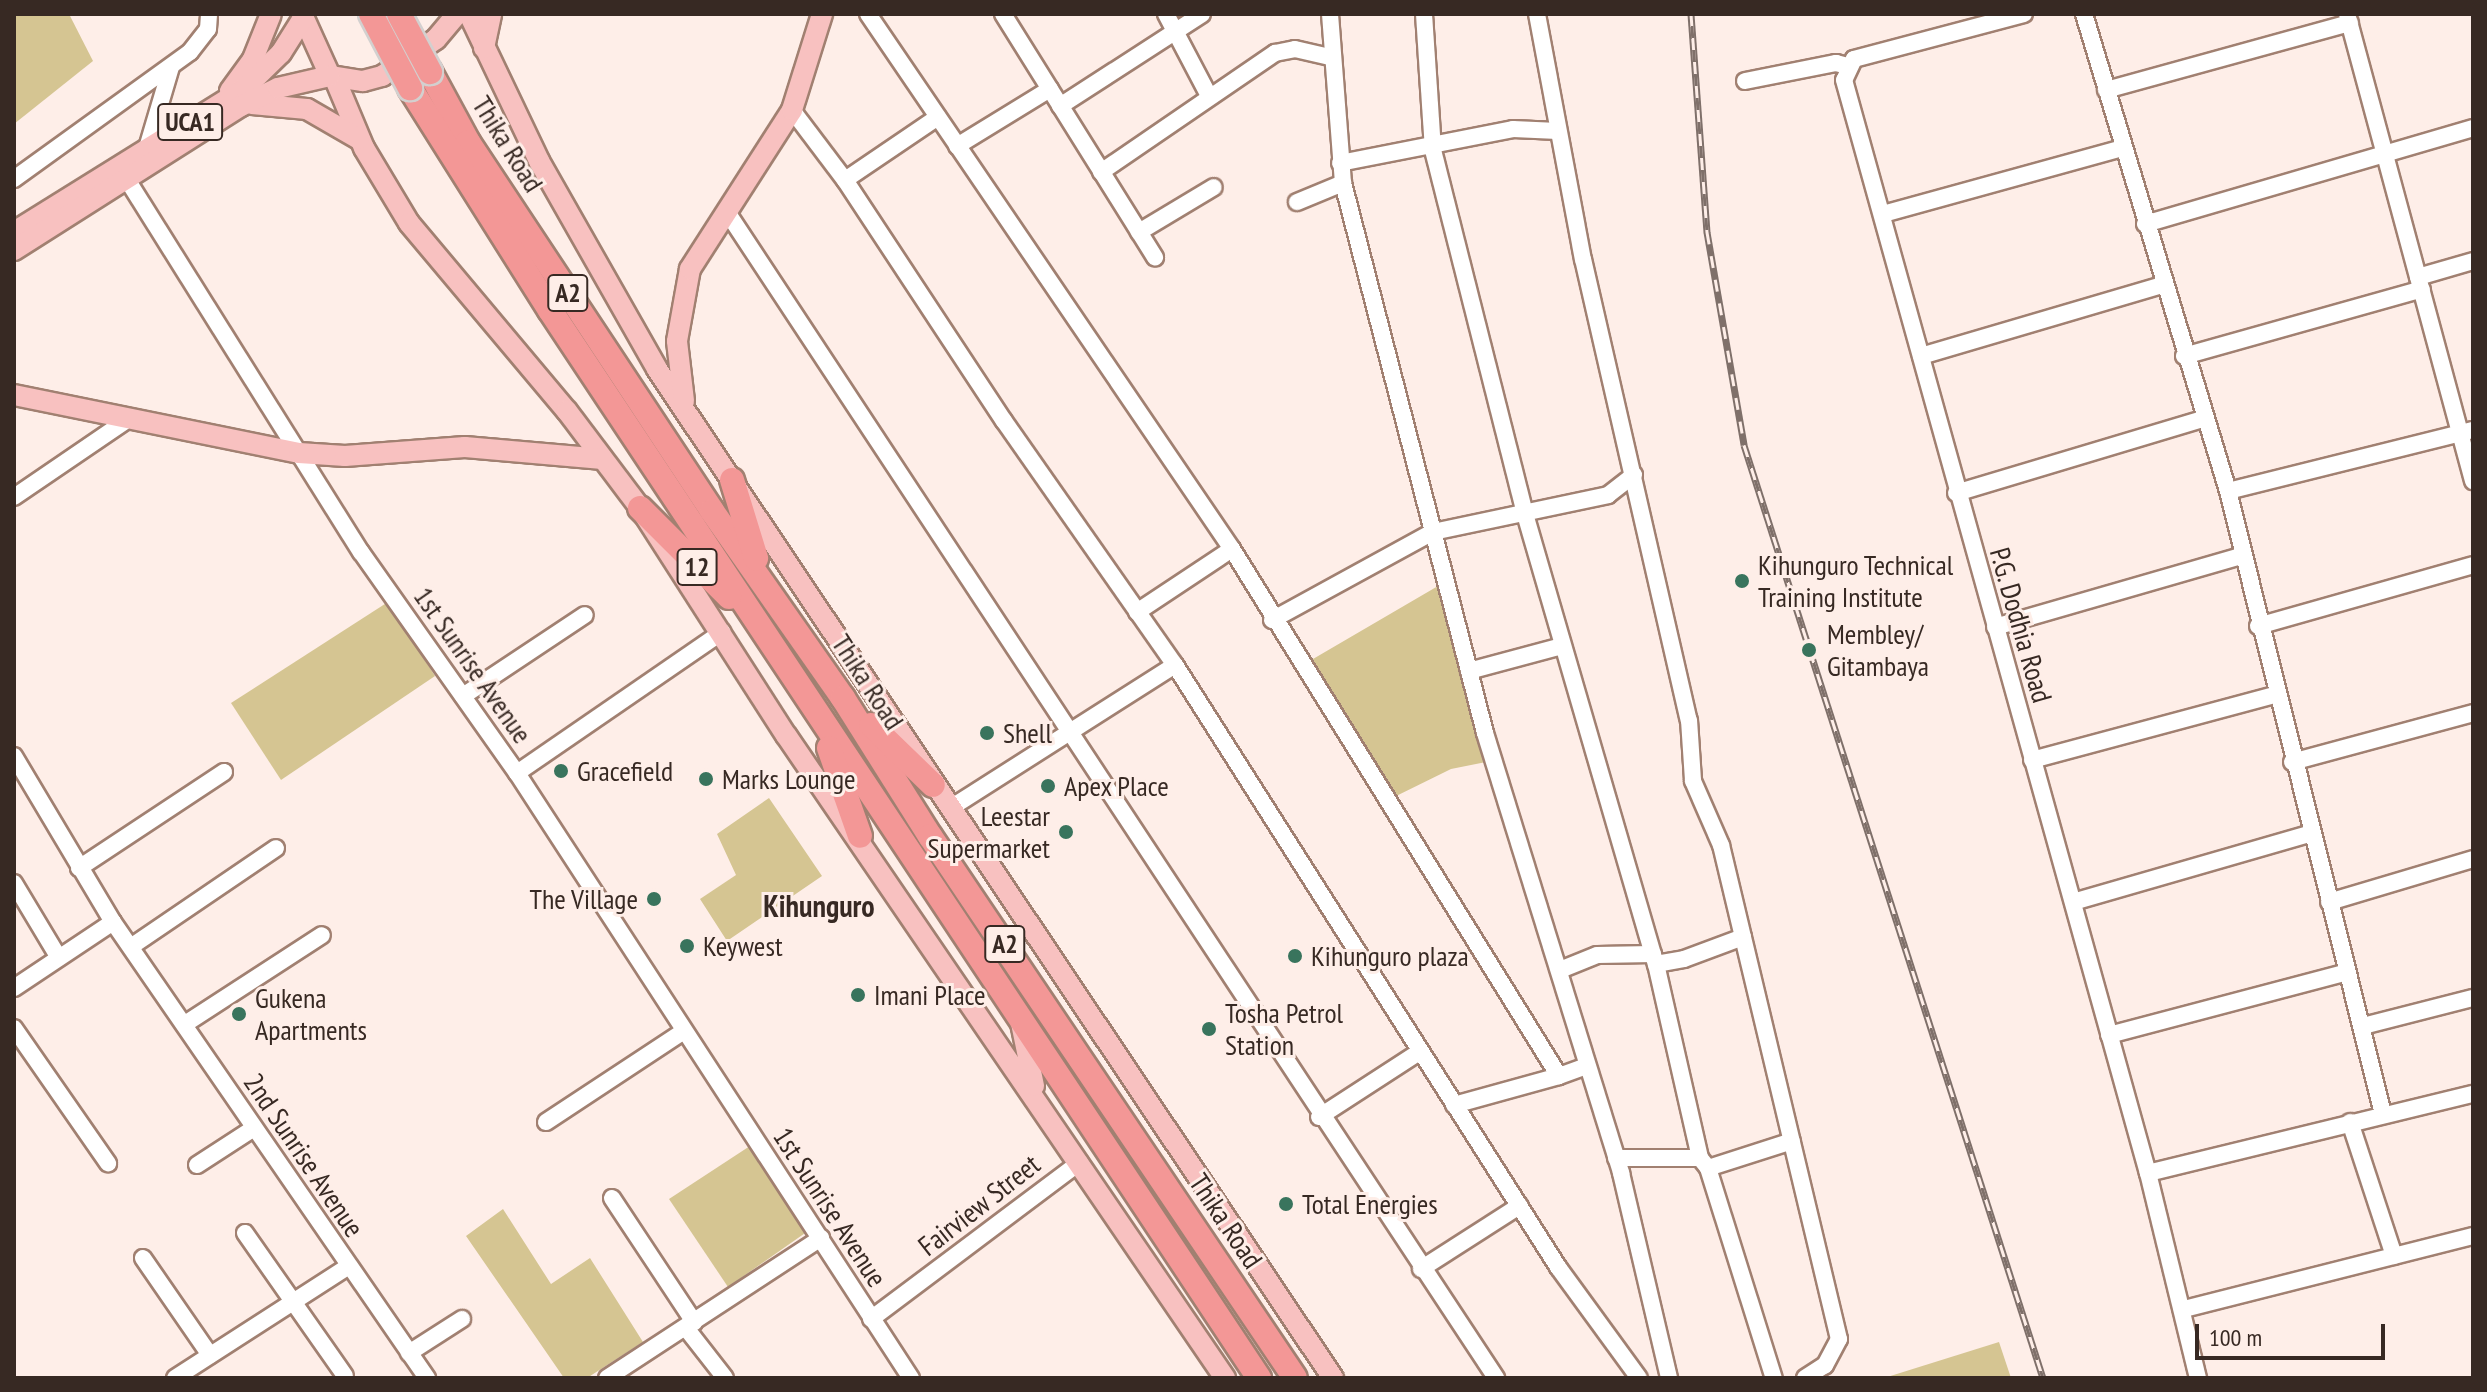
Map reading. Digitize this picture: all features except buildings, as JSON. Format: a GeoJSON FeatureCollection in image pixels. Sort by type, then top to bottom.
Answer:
{"type":"FeatureCollection","features":[{"type":"Feature","properties":{"kind":"highway","name":"Thika Road"},"geometry":{"type":"LineString","coordinates":[[371,14],[467,179],[702,518],[762,579],[843,698],[930,836],[1295,1378]]}},
{"type":"Feature","properties":{"kind":"highway","name":"Thika Road"},"geometry":{"type":"LineString","coordinates":[[399,14],[468,142],[702,518],[757,624],[1259,1378]]}},
{"type":"Feature","properties":{"kind":"highway"},"geometry":{"type":"LineString","coordinates":[[732,480],[762,579]]}},
{"type":"Feature","properties":{"kind":"highway","name":"12"},"geometry":{"type":"LineString","coordinates":[[640,508],[757,624]]}},
{"type":"Feature","properties":{"kind":"highway"},"geometry":{"type":"LineString","coordinates":[[843,698],[933,785]]}},
{"type":"Feature","properties":{"kind":"highway"},"geometry":{"type":"LineString","coordinates":[[817,714],[860,836]]}},
{"type":"Feature","properties":{"kind":"main road"},"geometry":{"type":"LineString","coordinates":[[231,105],[271,14]]}},
{"type":"Feature","properties":{"kind":"main road"},"geometry":{"type":"LineString","coordinates":[[333,77],[382,76],[436,39],[457,14]]}},
{"type":"Feature","properties":{"kind":"main road","name":"Thika Road"},"geometry":{"type":"LineString","coordinates":[[469,14],[576,228],[686,412],[1333,1378]]}},
{"type":"Feature","properties":{"kind":"main road"},"geometry":{"type":"LineString","coordinates":[[484,48],[491,14]]}},
{"type":"Feature","properties":{"kind":"main road"},"geometry":{"type":"LineString","coordinates":[[686,412],[677,360],[680,304],[690,269],[792,110],[822,14]]}},
{"type":"Feature","properties":{"kind":"main road"},"geometry":{"type":"LineString","coordinates":[[302,16],[333,77],[359,139],[409,223],[640,508],[1225,1378]]}},
{"type":"Feature","properties":{"kind":"main road","name":"UCA1"},"geometry":{"type":"LineString","coordinates":[[14,250],[128,181],[231,105],[268,68],[302,16]]}},
{"type":"Feature","properties":{"kind":"main road","name":"UCA1"},"geometry":{"type":"LineString","coordinates":[[14,232],[147,148],[231,105],[278,88],[333,77]]}},
{"type":"Feature","properties":{"kind":"main road"},"geometry":{"type":"LineString","coordinates":[[231,105],[265,102],[307,109],[359,139]]}},
{"type":"Feature","properties":{"kind":"main road"},"geometry":{"type":"LineString","coordinates":[[14,395],[299,453],[345,456],[465,447],[602,459]]}},
{"type":"Feature","properties":{"kind":"main road"},"geometry":{"type":"LineString","coordinates":[[1021,1022],[1036,1097]]}},
{"type":"Feature","properties":{"kind":"street"},"geometry":{"type":"LineString","coordinates":[[14,179],[171,66],[204,37],[209,14]]}},
{"type":"Feature","properties":{"kind":"street"},"geometry":{"type":"LineString","coordinates":[[868,14],[1232,549],[1272,620],[1559,1076]]}},
{"type":"Feature","properties":{"kind":"street"},"geometry":{"type":"LineString","coordinates":[[1003,14],[1155,257]]}},
{"type":"Feature","properties":{"kind":"street"},"geometry":{"type":"LineString","coordinates":[[1166,14],[1209,96]]}},
{"type":"Feature","properties":{"kind":"street"},"geometry":{"type":"LineString","coordinates":[[1060,106],[1202,14]]}},
{"type":"Feature","properties":{"kind":"street"},"geometry":{"type":"LineString","coordinates":[[1330,14],[1343,183],[1508,813],[1560,970],[1616,1158],[1663,1375]]}},
{"type":"Feature","properties":{"kind":"street"},"geometry":{"type":"LineString","coordinates":[[1424,14],[1433,146],[1525,514],[1654,959],[1704,1163],[1774,1378]]}},
{"type":"Feature","properties":{"kind":"street"},"geometry":{"type":"LineString","coordinates":[[1537,14],[1558,131],[1689,720],[1693,781],[1721,845],[1839,1339],[1825,1365],[1805,1378]]}},
{"type":"Feature","properties":{"kind":"street"},"geometry":{"type":"LineString","coordinates":[[1745,81],[1836,63],[1847,66],[1854,59],[2024,14]]}},
{"type":"Feature","properties":{"kind":"street"},"geometry":{"type":"LineString","coordinates":[[2084,14],[2162,285],[2228,491],[2275,695],[2363,1026],[2383,1114]]}},
{"type":"Feature","properties":{"kind":"street"},"geometry":{"type":"LineString","coordinates":[[2106,90],[2349,18],[2420,283],[2467,431],[2473,481]]}},
{"type":"Feature","properties":{"kind":"street"},"geometry":{"type":"LineString","coordinates":[[1101,172],[1275,53],[1295,49],[1333,58]]}},
{"type":"Feature","properties":{"kind":"street"},"geometry":{"type":"LineString","coordinates":[[147,148],[171,66]]}},
{"type":"Feature","properties":{"kind":"street","name":"P.G. Dodhia Road"},"geometry":{"type":"LineString","coordinates":[[1847,66],[1844,80],[1883,214],[1956,493],[2148,1173],[2184,1309],[2198,1378]]}},
{"type":"Feature","properties":{"kind":"street"},"geometry":{"type":"LineString","coordinates":[[957,146],[1050,89]]}},
{"type":"Feature","properties":{"kind":"street"},"geometry":{"type":"LineString","coordinates":[[792,110],[845,180],[1175,665],[1519,1206],[1639,1378]]}},
{"type":"Feature","properties":{"kind":"street"},"geometry":{"type":"LineString","coordinates":[[845,180],[938,117]]}},
{"type":"Feature","properties":{"kind":"street"},"geometry":{"type":"LineString","coordinates":[[1340,163],[1527,127],[1558,131]]}},
{"type":"Feature","properties":{"kind":"street"},"geometry":{"type":"LineString","coordinates":[[2145,224],[2473,128]]}},
{"type":"Feature","properties":{"kind":"street"},"geometry":{"type":"LineString","coordinates":[[1883,214],[2122,148]]}},
{"type":"Feature","properties":{"kind":"street","name":"1st Sunrise Avenue"},"geometry":{"type":"LineString","coordinates":[[128,181],[299,453],[517,773],[911,1378]]}},
{"type":"Feature","properties":{"kind":"street"},"geometry":{"type":"LineString","coordinates":[[1297,202],[1343,183]]}},
{"type":"Feature","properties":{"kind":"street"},"geometry":{"type":"LineString","coordinates":[[1139,232],[1214,187]]}},
{"type":"Feature","properties":{"kind":"street"},"geometry":{"type":"LineString","coordinates":[[727,212],[1071,730],[1319,1117],[1496,1378]]}},
{"type":"Feature","properties":{"kind":"street"},"geometry":{"type":"LineString","coordinates":[[2184,356],[2420,283],[2473,261]]}},
{"type":"Feature","properties":{"kind":"street"},"geometry":{"type":"LineString","coordinates":[[1921,356],[2162,285]]}},
{"type":"Feature","properties":{"kind":"street"},"geometry":{"type":"LineString","coordinates":[[1956,493],[2203,419]]}},
{"type":"Feature","properties":{"kind":"street"},"geometry":{"type":"LineString","coordinates":[[14,497],[127,420]]}},
{"type":"Feature","properties":{"kind":"street"},"geometry":{"type":"LineString","coordinates":[[2228,491],[2467,431]]}},
{"type":"Feature","properties":{"kind":"street"},"geometry":{"type":"LineString","coordinates":[[1272,620],[1433,532],[1608,495],[1634,475]]}},
{"type":"Feature","properties":{"kind":"street"},"geometry":{"type":"LineString","coordinates":[[1137,612],[1232,549]]}},
{"type":"Feature","properties":{"kind":"street"},"geometry":{"type":"LineString","coordinates":[[1995,627],[2241,556]]}},
{"type":"Feature","properties":{"kind":"street"},"geometry":{"type":"LineString","coordinates":[[2258,626],[2473,565]]}},
{"type":"Feature","properties":{"kind":"street"},"geometry":{"type":"LineString","coordinates":[[463,696],[585,615]]}},
{"type":"Feature","properties":{"kind":"street"},"geometry":{"type":"LineString","coordinates":[[517,773],[722,632]]}},
{"type":"Feature","properties":{"kind":"street"},"geometry":{"type":"LineString","coordinates":[[1469,671],[1562,646]]}},
{"type":"Feature","properties":{"kind":"street"},"geometry":{"type":"LineString","coordinates":[[952,807],[1175,665]]}},
{"type":"Feature","properties":{"kind":"street"},"geometry":{"type":"LineString","coordinates":[[2032,760],[2275,695]]}},
{"type":"Feature","properties":{"kind":"street"},"geometry":{"type":"LineString","coordinates":[[2292,762],[2473,713]]}},
{"type":"Feature","properties":{"kind":"street","name":"2nd Sunrise Avenue"},"geometry":{"type":"LineString","coordinates":[[14,756],[113,922],[347,1267],[427,1378]]}},
{"type":"Feature","properties":{"kind":"street"},"geometry":{"type":"LineString","coordinates":[[79,868],[224,772]]}},
{"type":"Feature","properties":{"kind":"street"},"geometry":{"type":"LineString","coordinates":[[2073,902],[2312,833]]}},
{"type":"Feature","properties":{"kind":"street"},"geometry":{"type":"LineString","coordinates":[[132,946],[276,848]]}},
{"type":"Feature","properties":{"kind":"street"},"geometry":{"type":"LineString","coordinates":[[2329,902],[2473,859]]}},
{"type":"Feature","properties":{"kind":"street"},"geometry":{"type":"LineString","coordinates":[[14,883],[59,958]]}},
{"type":"Feature","properties":{"kind":"street"},"geometry":{"type":"LineString","coordinates":[[14,988],[113,922]]}},
{"type":"Feature","properties":{"kind":"street"},"geometry":{"type":"LineString","coordinates":[[185,1024],[322,935]]}},
{"type":"Feature","properties":{"kind":"street"},"geometry":{"type":"LineString","coordinates":[[1560,970],[1597,955],[1684,959],[1743,937]]}},
{"type":"Feature","properties":{"kind":"street"},"geometry":{"type":"LineString","coordinates":[[2109,1035],[2347,972]]}},
{"type":"Feature","properties":{"kind":"street"},"geometry":{"type":"LineString","coordinates":[[2363,1026],[2473,998]]}},
{"type":"Feature","properties":{"kind":"street"},"geometry":{"type":"LineString","coordinates":[[14,1028],[108,1163]]}},
{"type":"Feature","properties":{"kind":"street"},"geometry":{"type":"LineString","coordinates":[[546,1122],[684,1031]]}},
{"type":"Feature","properties":{"kind":"street"},"geometry":{"type":"LineString","coordinates":[[1319,1117],[1419,1052]]}},
{"type":"Feature","properties":{"kind":"street"},"geometry":{"type":"LineString","coordinates":[[1454,1105],[1587,1066]]}},
{"type":"Feature","properties":{"kind":"street"},"geometry":{"type":"LineString","coordinates":[[2148,1173],[2473,1094]]}},
{"type":"Feature","properties":{"kind":"street"},"geometry":{"type":"LineString","coordinates":[[2350,1122],[2394,1256]]}},
{"type":"Feature","properties":{"kind":"street"},"geometry":{"type":"LineString","coordinates":[[197,1165],[254,1128]]}},
{"type":"Feature","properties":{"kind":"street"},"geometry":{"type":"LineString","coordinates":[[1616,1158],[1704,1163],[1792,1141]]}},
{"type":"Feature","properties":{"kind":"street","name":"Fairview Street"},"geometry":{"type":"LineString","coordinates":[[871,1319],[1080,1162]]}},
{"type":"Feature","properties":{"kind":"street"},"geometry":{"type":"LineString","coordinates":[[612,1198],[725,1378]]}},
{"type":"Feature","properties":{"kind":"street"},"geometry":{"type":"LineString","coordinates":[[1421,1269],[1519,1206]]}},
{"type":"Feature","properties":{"kind":"street"},"geometry":{"type":"LineString","coordinates":[[245,1233],[345,1376]]}},
{"type":"Feature","properties":{"kind":"street"},"geometry":{"type":"LineString","coordinates":[[2184,1309],[2473,1236]]}},
{"type":"Feature","properties":{"kind":"street"},"geometry":{"type":"LineString","coordinates":[[613,1376],[821,1238]]}},
{"type":"Feature","properties":{"kind":"street"},"geometry":{"type":"LineString","coordinates":[[143,1258],[210,1355]]}},
{"type":"Feature","properties":{"kind":"street"},"geometry":{"type":"LineString","coordinates":[[175,1378],[347,1267]]}},
{"type":"Feature","properties":{"kind":"street"},"geometry":{"type":"LineString","coordinates":[[409,1353],[462,1319]]}},
{"type":"Feature","properties":{"kind":"shaded area"},"geometry":{"type":"Polygon","coordinates":[[[14,14],[69,14],[93,61],[14,124],[14,14]]]}},
{"type":"Feature","properties":{"kind":"shaded area"},"geometry":{"type":"Polygon","coordinates":[[[1438,586],[1486,762],[1451,769],[1386,801],[1301,666],[1438,586]]]}},
{"type":"Feature","properties":{"kind":"shaded area"},"geometry":{"type":"Polygon","coordinates":[[[388,602],[435,676],[281,780],[231,703],[388,602]]]}},
{"type":"Feature","properties":{"kind":"shaded area"},"geometry":{"type":"Polygon","coordinates":[[[769,798],[822,876],[727,941],[700,899],[736,875],[717,834],[769,798]]]}},
{"type":"Feature","properties":{"kind":"shaded area"},"geometry":{"type":"Polygon","coordinates":[[[753,1144],[808,1231],[728,1287],[669,1199],[753,1144]]]}},
{"type":"Feature","properties":{"kind":"shaded area"},"geometry":{"type":"Polygon","coordinates":[[[503,1209],[551,1284],[590,1258],[643,1342],[587,1378],[564,1378],[466,1236],[503,1209]]]}},
{"type":"Feature","properties":{"kind":"shaded area"},"geometry":{"type":"Polygon","coordinates":[[[1999,1342],[2011,1378],[1884,1378],[1999,1342]]]}},
{"type":"Feature","properties":{"kind":"railway"},"geometry":{"type":"LineString","coordinates":[[1691,14],[1707,232],[1744,445],[2043,1378]]}},
{"type":"Feature","properties":{"kind":"place","name":"Kihunguro Technical Training Institute"},"geometry":{"type":"Point","coordinates":[1742,581]}},
{"type":"Feature","properties":{"kind":"place","name":"Membley/ Gitambaya"},"geometry":{"type":"Point","coordinates":[1809,650]}},
{"type":"Feature","properties":{"kind":"place","name":"Shell"},"geometry":{"type":"Point","coordinates":[987,733]}},
{"type":"Feature","properties":{"kind":"place","name":"Gracefield"},"geometry":{"type":"Point","coordinates":[561,771]}},
{"type":"Feature","properties":{"kind":"place","name":"Marks Lounge"},"geometry":{"type":"Point","coordinates":[706,779]}},
{"type":"Feature","properties":{"kind":"place","name":"Apex Place"},"geometry":{"type":"Point","coordinates":[1048,786]}},
{"type":"Feature","properties":{"kind":"place","name":"Leestar Supermarket"},"geometry":{"type":"Point","coordinates":[1066,832]}},
{"type":"Feature","properties":{"kind":"place","name":"The Village"},"geometry":{"type":"Point","coordinates":[654,899]}},
{"type":"Feature","properties":{"kind":"place","name":"Keywest"},"geometry":{"type":"Point","coordinates":[687,946]}},
{"type":"Feature","properties":{"kind":"place","name":"Kihunguro plaza"},"geometry":{"type":"Point","coordinates":[1295,956]}},
{"type":"Feature","properties":{"kind":"place","name":"Imani Place"},"geometry":{"type":"Point","coordinates":[858,995]}},
{"type":"Feature","properties":{"kind":"place","name":"Gukena Apartments"},"geometry":{"type":"Point","coordinates":[239,1014]}},
{"type":"Feature","properties":{"kind":"place","name":"Tosha Petrol Station"},"geometry":{"type":"Point","coordinates":[1209,1029]}},
{"type":"Feature","properties":{"kind":"place","name":"Total Energies"},"geometry":{"type":"Point","coordinates":[1286,1204]}},
{"type":"Feature","properties":{"kind":"district","name":"Kihunguro"},"geometry":{"type":"Point","coordinates":[819,906]}}]}
